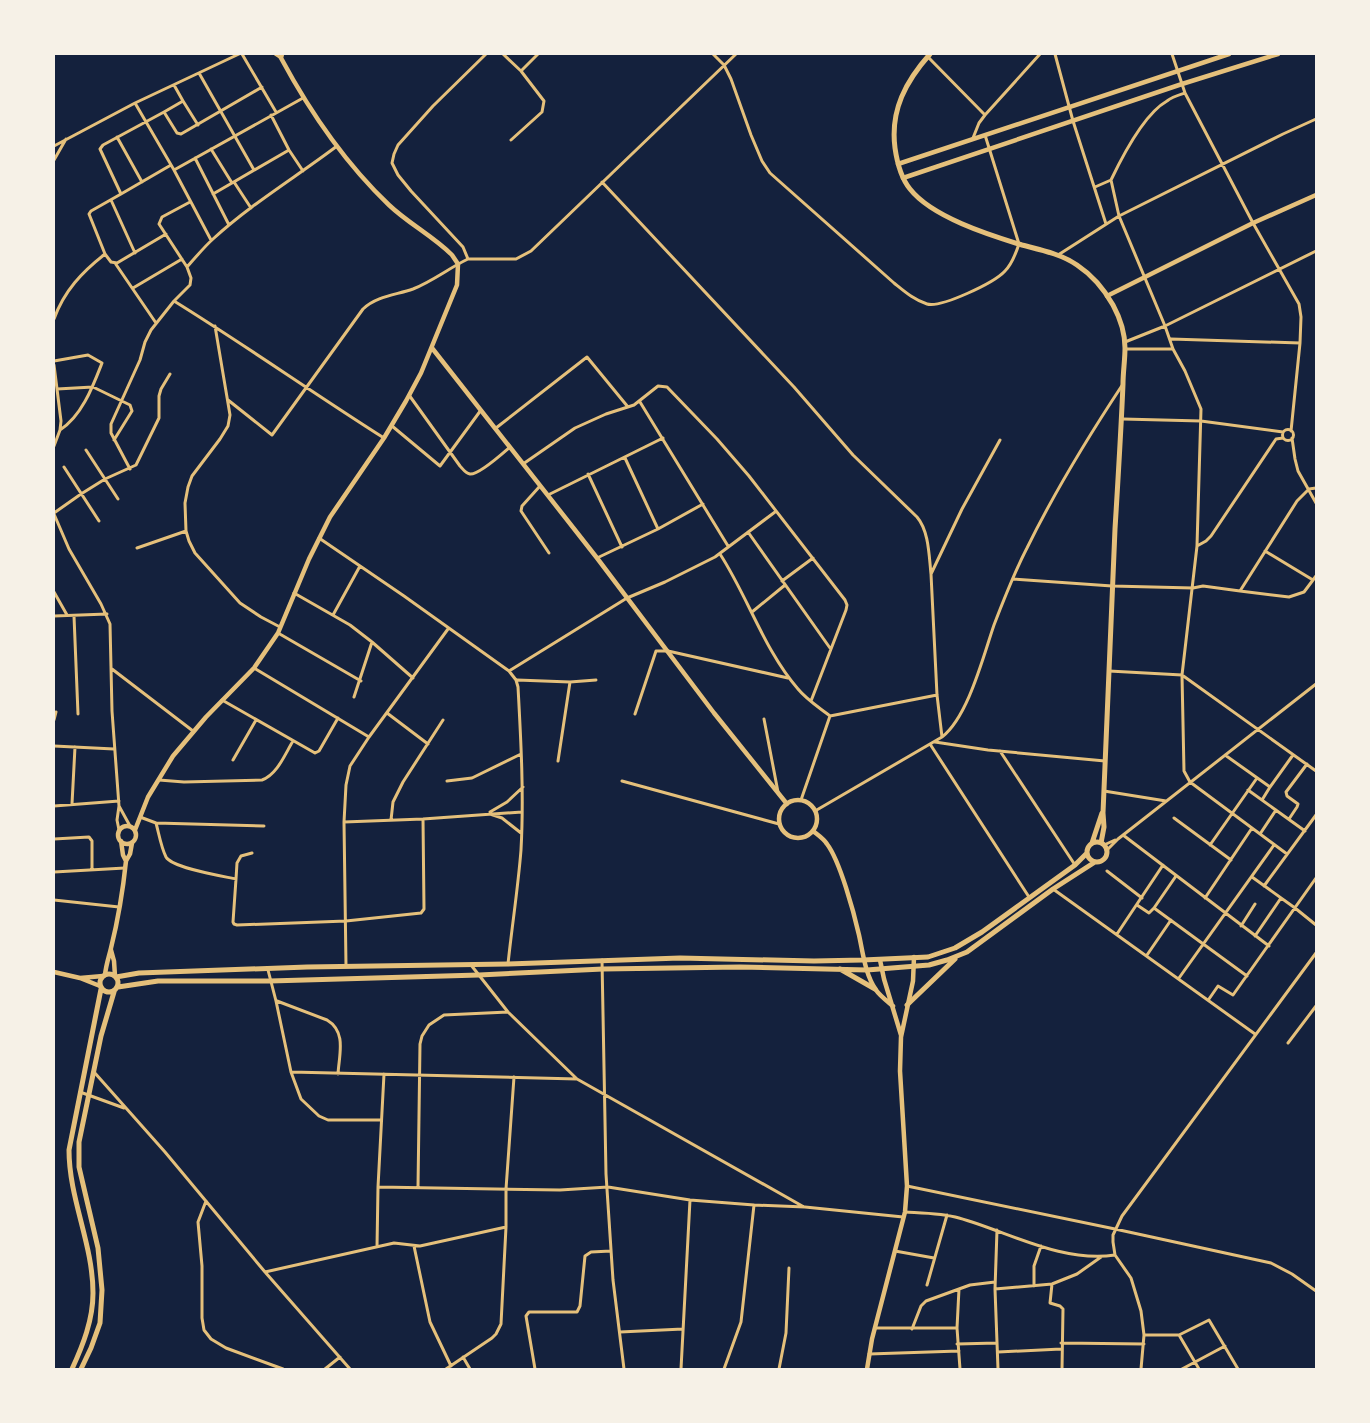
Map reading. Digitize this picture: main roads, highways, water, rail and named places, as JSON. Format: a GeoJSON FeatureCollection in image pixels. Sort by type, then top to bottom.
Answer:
{"type":"FeatureCollection","features":[{"type":"Feature","properties":{"kind":"main road"},"geometry":{"type":"LineString","coordinates":[[81,1369],[97,1333],[102,1312],[102,1278],[98,1248],[79,1167],[79,1142],[93,1071],[114,992],[118,987],[158,981],[270,981],[479,975],[603,969],[740,967],[867,970],[938,963],[968,952],[1053,889],[1095,862],[1100,862],[1105,858],[1107,850],[1103,844],[1103,813],[1112,586],[1123,419],[1124,342],[1118,318],[1107,296],[1086,272],[1058,255],[1019,244],[948,217],[931,207],[911,191],[903,178],[898,164],[894,129],[903,92],[912,75],[929,55]]}},
{"type":"Feature","properties":{"kind":"main road"},"geometry":{"type":"LineString","coordinates":[[72,1369],[88,1330],[93,1294],[90,1262],[69,1164],[70,1143],[101,987],[100,982],[104,975],[680,958],[880,960],[928,957],[956,948],[982,932],[1075,865],[1087,853],[1103,813]]}},
{"type":"Feature","properties":{"kind":"main road"},"geometry":{"type":"LineString","coordinates":[[1092,843],[1103,844]]}},
{"type":"Feature","properties":{"kind":"main road"},"geometry":{"type":"LineString","coordinates":[[1087,853],[1088,857],[1095,862]]}},
{"type":"Feature","properties":{"kind":"main road"},"geometry":{"type":"LineString","coordinates":[[907,1006],[957,957]]}},
{"type":"Feature","properties":{"kind":"main road"},"geometry":{"type":"LineString","coordinates":[[840,969],[875,989]]}},
{"type":"Feature","properties":{"kind":"main road"},"geometry":{"type":"LineString","coordinates":[[115,976],[118,987]]}},
{"type":"Feature","properties":{"kind":"main road"},"geometry":{"type":"LineString","coordinates":[[101,987],[107,993],[114,992]]}}]}
